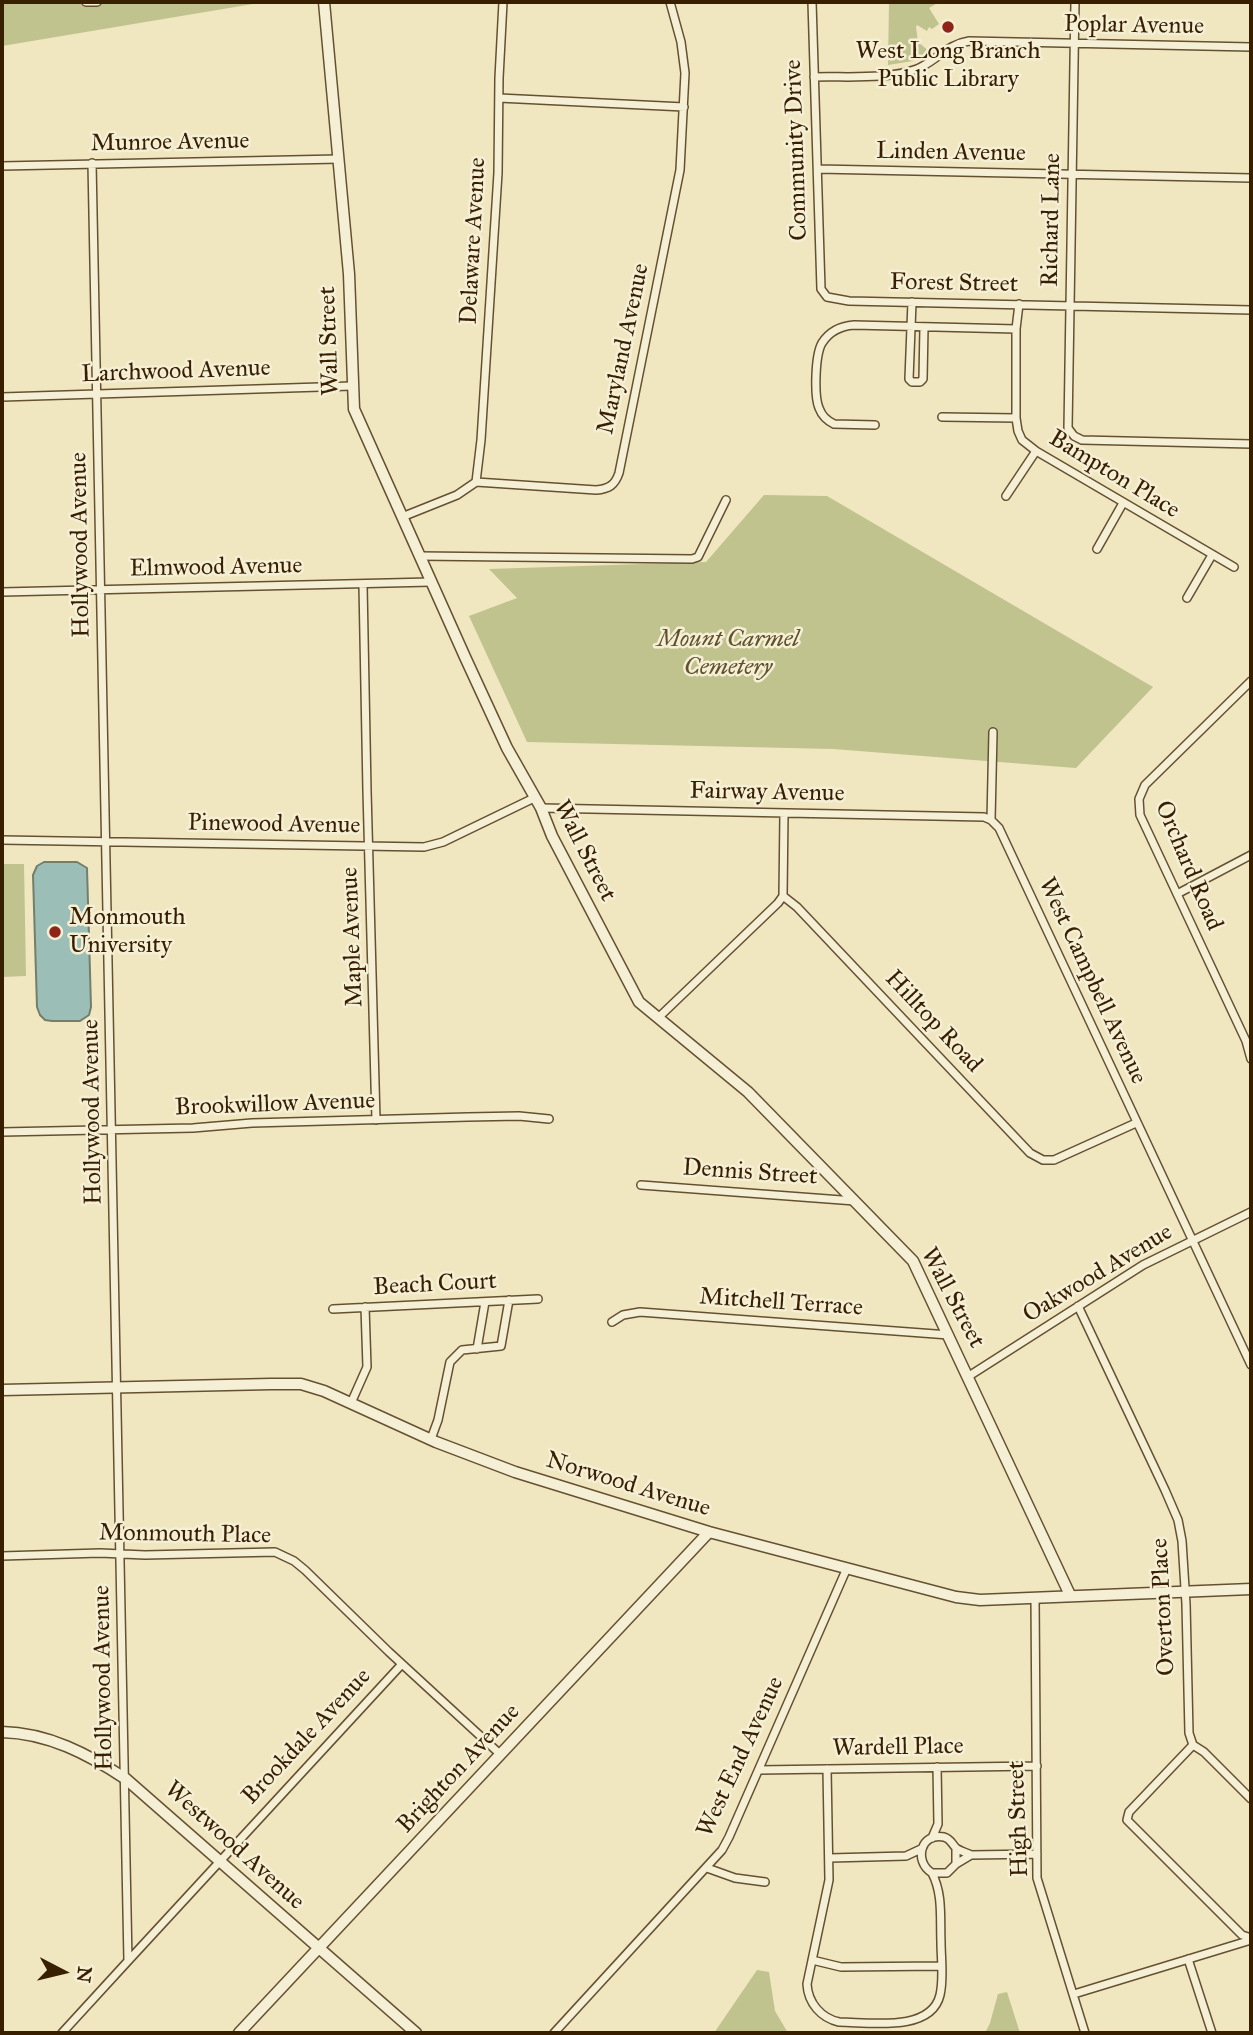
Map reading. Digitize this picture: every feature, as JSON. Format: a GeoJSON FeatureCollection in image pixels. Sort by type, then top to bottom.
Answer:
{"type":"FeatureCollection","features":[{"type":"Feature","properties":{"kind":"street"},"geometry":{"type":"LineString","coordinates":[[86,2],[97,2]]}},
{"type":"Feature","properties":{"kind":"street","name":"Wall Street"},"geometry":{"type":"LineString","coordinates":[[324,2],[351,303],[354,409],[507,748],[541,808],[552,836],[639,1002],[748,1092],[913,1261],[1070,1595]]}},
{"type":"Feature","properties":{"kind":"street","name":"Delaware Avenue"},"geometry":{"type":"LineString","coordinates":[[476,482],[496,200],[503,2]]}},
{"type":"Feature","properties":{"kind":"street","name":"Maryland Avenue"},"geometry":{"type":"LineString","coordinates":[[476,482],[596,489],[610,488],[619,472],[679,178],[684,107],[683,54],[670,2]]}},
{"type":"Feature","properties":{"kind":"street","name":"Community Drive"},"geometry":{"type":"LineString","coordinates":[[812,2],[821,289],[824,295]]}},
{"type":"Feature","properties":{"kind":"street","name":"Richard Lane"},"geometry":{"type":"LineString","coordinates":[[1074,436],[1067,423],[1076,2]]}},
{"type":"Feature","properties":{"kind":"street","name":"Poplar Avenue"},"geometry":{"type":"LineString","coordinates":[[814,77],[907,72],[923,66],[947,49],[963,42],[1251,47]]}},
{"type":"Feature","properties":{"kind":"street"},"geometry":{"type":"LineString","coordinates":[[499,99],[684,107]]}},
{"type":"Feature","properties":{"kind":"street","name":"Munroe Avenue"},"geometry":{"type":"LineString","coordinates":[[2,166],[339,159]]}},
{"type":"Feature","properties":{"kind":"street","name":"Hollywood Avenue"},"geometry":{"type":"LineString","coordinates":[[92,163],[128,1961]]}},
{"type":"Feature","properties":{"kind":"street","name":"Linden Avenue"},"geometry":{"type":"LineString","coordinates":[[818,170],[1251,178]]}},
{"type":"Feature","properties":{"kind":"street","name":"Forest Street"},"geometry":{"type":"LineString","coordinates":[[824,295],[830,299],[849,301],[1251,310]]}},
{"type":"Feature","properties":{"kind":"street"},"geometry":{"type":"LineString","coordinates":[[912,302],[909,379],[912,382],[920,382],[923,379],[924,327]]}},
{"type":"Feature","properties":{"kind":"street","name":"Bampton Place"},"geometry":{"type":"LineString","coordinates":[[1019,304],[1016,329],[1016,418],[1022,440],[1036,451],[1234,567]]}},
{"type":"Feature","properties":{"kind":"street"},"geometry":{"type":"LineString","coordinates":[[875,425],[839,425],[823,417],[817,396],[819,350],[832,333],[846,326],[1016,329]]}},
{"type":"Feature","properties":{"kind":"street","name":"Larchwood Avenue"},"geometry":{"type":"LineString","coordinates":[[2,397],[352,386]]}},
{"type":"Feature","properties":{"kind":"street"},"geometry":{"type":"LineString","coordinates":[[942,417],[1016,418]]}},
{"type":"Feature","properties":{"kind":"street","name":"Bampton Place"},"geometry":{"type":"LineString","coordinates":[[1074,436],[1082,440],[1251,444]]}},
{"type":"Feature","properties":{"kind":"street"},"geometry":{"type":"LineString","coordinates":[[1006,496],[1036,451]]}},
{"type":"Feature","properties":{"kind":"street"},"geometry":{"type":"LineString","coordinates":[[402,517],[457,495],[476,482]]}},
{"type":"Feature","properties":{"kind":"street"},"geometry":{"type":"LineString","coordinates":[[419,556],[692,559],[698,557],[726,500]]}},
{"type":"Feature","properties":{"kind":"street"},"geometry":{"type":"LineString","coordinates":[[1097,549],[1123,503]]}},
{"type":"Feature","properties":{"kind":"street"},"geometry":{"type":"LineString","coordinates":[[1188,598],[1212,555]]}},
{"type":"Feature","properties":{"kind":"street","name":"Elmwood Avenue"},"geometry":{"type":"LineString","coordinates":[[2,592],[431,582]]}},
{"type":"Feature","properties":{"kind":"street","name":"Maple Avenue"},"geometry":{"type":"LineString","coordinates":[[363,585],[376,1120]]}},
{"type":"Feature","properties":{"kind":"street","name":"Orchard Road"},"geometry":{"type":"LineString","coordinates":[[1251,681],[1141,791],[1139,799],[1140,815],[1242,1031],[1251,1059]]}},
{"type":"Feature","properties":{"kind":"street"},"geometry":{"type":"LineString","coordinates":[[991,820],[993,732]]}},
{"type":"Feature","properties":{"kind":"street","name":"Pinewood Avenue"},"geometry":{"type":"LineString","coordinates":[[2,840],[424,847],[439,844],[534,798]]}},
{"type":"Feature","properties":{"kind":"street","name":"Fairway Avenue"},"geometry":{"type":"LineString","coordinates":[[541,808],[984,817],[991,820]]}},
{"type":"Feature","properties":{"kind":"street"},"geometry":{"type":"LineString","coordinates":[[659,1018],[783,896],[784,813]]}},
{"type":"Feature","properties":{"kind":"street","name":"West Campbell Avenue"},"geometry":{"type":"LineString","coordinates":[[991,820],[999,828],[1251,1362]]}},
{"type":"Feature","properties":{"kind":"street"},"geometry":{"type":"LineString","coordinates":[[1177,894],[1251,855]]}},
{"type":"Feature","properties":{"kind":"street","name":"Hilltop Road"},"geometry":{"type":"LineString","coordinates":[[783,896],[797,907],[1033,1156],[1054,1160],[1136,1123]]}},
{"type":"Feature","properties":{"kind":"street","name":"Brookwillow Avenue"},"geometry":{"type":"LineString","coordinates":[[2,1132],[519,1116],[549,1119]]}},
{"type":"Feature","properties":{"kind":"street","name":"Dennis Street"},"geometry":{"type":"LineString","coordinates":[[641,1185],[856,1201]]}},
{"type":"Feature","properties":{"kind":"street","name":"Oakwood Avenue"},"geometry":{"type":"LineString","coordinates":[[968,1376],[1143,1265],[1251,1212]]}},
{"type":"Feature","properties":{"kind":"street","name":"Beach Court"},"geometry":{"type":"LineString","coordinates":[[333,1309],[538,1299]]}},
{"type":"Feature","properties":{"kind":"street"},"geometry":{"type":"LineString","coordinates":[[430,1439],[438,1420],[450,1362],[459,1352],[501,1346],[509,1300]]}},
{"type":"Feature","properties":{"kind":"street"},"geometry":{"type":"LineString","coordinates":[[477,1349],[485,1301]]}},
{"type":"Feature","properties":{"kind":"street","name":"Overton Place"},"geometry":{"type":"LineString","coordinates":[[1078,1306],[1178,1520],[1185,1592],[1189,1733],[1193,1745]]}},
{"type":"Feature","properties":{"kind":"street"},"geometry":{"type":"LineString","coordinates":[[351,1403],[367,1367],[365,1307]]}},
{"type":"Feature","properties":{"kind":"street","name":"Mitchell Terrace"},"geometry":{"type":"LineString","coordinates":[[612,1322],[623,1315],[640,1312],[949,1335]]}},
{"type":"Feature","properties":{"kind":"street","name":"Norwood Avenue"},"geometry":{"type":"LineString","coordinates":[[2,1390],[301,1384],[324,1391],[430,1439],[515,1472],[709,1532],[956,1597],[980,1600],[1251,1589]]}},
{"type":"Feature","properties":{"kind":"street","name":"Brighton Avenue"},"geometry":{"type":"LineString","coordinates":[[239,2033],[709,1532]]}},
{"type":"Feature","properties":{"kind":"street","name":"Monmouth Place"},"geometry":{"type":"LineString","coordinates":[[2,1556],[275,1552],[288,1557],[501,1755]]}},
{"type":"Feature","properties":{"kind":"street","name":"West End Avenue"},"geometry":{"type":"LineString","coordinates":[[554,2033],[707,1868],[729,1838],[847,1568]]}},
{"type":"Feature","properties":{"kind":"street","name":"High Street"},"geometry":{"type":"LineString","coordinates":[[1035,1597],[1037,1878],[1085,2033]]}},
{"type":"Feature","properties":{"kind":"street","name":"Brookdale Avenue"},"geometry":{"type":"LineString","coordinates":[[128,1961],[402,1664]]}},
{"type":"Feature","properties":{"kind":"street","name":"Westwood Avenue"},"geometry":{"type":"LineString","coordinates":[[2,1732],[35,1736],[67,1746],[126,1779],[415,2033]]}},
{"type":"Feature","properties":{"kind":"street"},"geometry":{"type":"LineString","coordinates":[[1250,1939],[1242,1935],[1127,1817],[1193,1745],[1204,1752],[1251,1799]]}},
{"type":"Feature","properties":{"kind":"street","name":"Wardell Place"},"geometry":{"type":"LineString","coordinates":[[759,1770],[1037,1766]]}},
{"type":"Feature","properties":{"kind":"street"},"geometry":{"type":"LineString","coordinates":[[830,1858],[906,1856],[921,1849],[932,1838],[938,1824],[937,1767]]}},
{"type":"Feature","properties":{"kind":"street"},"geometry":{"type":"LineString","coordinates":[[827,1769],[830,1858],[826,1897],[807,1993],[820,2013],[830,2020],[903,2022],[923,2017],[938,2002],[943,1980],[939,1888],[932,1873],[922,1863],[906,1856]]}},
{"type":"Feature","properties":{"kind":"street"},"geometry":{"type":"LineString","coordinates":[[938,1824],[956,1848],[971,1855],[1037,1854]]}},
{"type":"Feature","properties":{"kind":"street"},"geometry":{"type":"LineString","coordinates":[[932,1838],[946,1838]]}},
{"type":"Feature","properties":{"kind":"street"},"geometry":{"type":"LineString","coordinates":[[956,1848],[956,1864]]}},
{"type":"Feature","properties":{"kind":"street"},"geometry":{"type":"LineString","coordinates":[[921,1849],[922,1863]]}},
{"type":"Feature","properties":{"kind":"street"},"geometry":{"type":"LineString","coordinates":[[939,1888],[947,1873],[971,1855]]}},
{"type":"Feature","properties":{"kind":"street"},"geometry":{"type":"LineString","coordinates":[[707,1868],[735,1878],[765,1882]]}},
{"type":"Feature","properties":{"kind":"street"},"geometry":{"type":"LineString","coordinates":[[932,1873],[947,1873]]}},
{"type":"Feature","properties":{"kind":"street"},"geometry":{"type":"LineString","coordinates":[[1074,1994],[1250,1939]]}},
{"type":"Feature","properties":{"kind":"street"},"geometry":{"type":"LineString","coordinates":[[1188,1959],[1212,2033]]}},
{"type":"Feature","properties":{"kind":"street"},"geometry":{"type":"LineString","coordinates":[[812,1960],[841,1967],[941,1966]]}},
{"type":"Feature","properties":{"kind":"street"},"geometry":{"type":"LineString","coordinates":[[62,2033],[128,1961]]}},
{"type":"Feature","properties":{"kind":"green space"},"geometry":{"type":"Polygon","coordinates":[[[2,2],[265,2],[2,46],[2,2]]]}},
{"type":"Feature","properties":{"kind":"green space"},"geometry":{"type":"Polygon","coordinates":[[[889,2],[939,2],[929,8],[939,24],[932,29],[929,27],[927,31],[917,25],[916,27],[918,42],[930,52],[913,61],[888,65],[889,2]]]}},
{"type":"Feature","properties":{"kind":"green space","name":"Mount Carmel Cemetery"},"geometry":{"type":"Polygon","coordinates":[[[764,495],[827,496],[1153,687],[1076,768],[833,749],[527,742],[469,616],[517,598],[489,569],[706,562],[764,495]]]}},
{"type":"Feature","properties":{"kind":"green space"},"geometry":{"type":"Polygon","coordinates":[[[2,864],[24,864],[26,976],[2,977],[2,864]]]}},
{"type":"Feature","properties":{"kind":"green space"},"geometry":{"type":"Polygon","coordinates":[[[757,1970],[769,1972],[775,2011],[788,2033],[714,2033],[757,1970]]]}},
{"type":"Feature","properties":{"kind":"green space"},"geometry":{"type":"Polygon","coordinates":[[[1007,1992],[1020,2033],[985,2033],[998,1994],[1007,1992]]]}},
{"type":"Feature","properties":{"kind":"water"},"geometry":{"type":"Polygon","coordinates":[[[44,862],[77,862],[87,868],[91,1007],[89,1015],[80,1021],[45,1020],[37,1007],[33,875],[37,866],[44,862]]]}},
{"type":"Feature","properties":{"kind":"place","name":"West Long Branch Public Library"},"geometry":{"type":"Point","coordinates":[948,27]}},
{"type":"Feature","properties":{"kind":"place","name":"Monmouth University"},"geometry":{"type":"Point","coordinates":[55,932]}}]}
